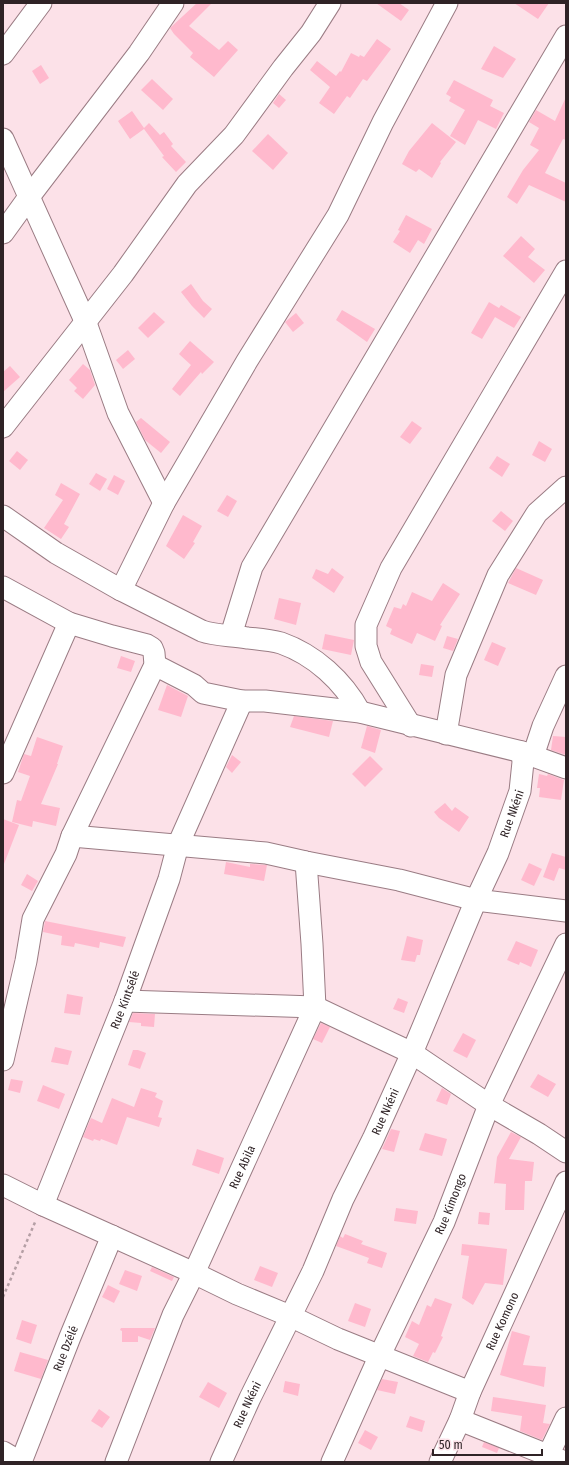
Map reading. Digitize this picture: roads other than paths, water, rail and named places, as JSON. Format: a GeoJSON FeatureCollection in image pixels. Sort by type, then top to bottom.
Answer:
{"type":"FeatureCollection","features":[{"type":"Feature","properties":{"kind":"street"},"geometry":{"type":"LineString","coordinates":[[3,54],[41,3]]}},
{"type":"Feature","properties":{"kind":"street"},"geometry":{"type":"LineString","coordinates":[[3,233],[139,53],[173,3]]}},
{"type":"Feature","properties":{"kind":"street"},"geometry":{"type":"LineString","coordinates":[[3,427],[86,323],[187,184],[234,135],[283,68],[311,33],[330,3]]}},
{"type":"Feature","properties":{"kind":"street"},"geometry":{"type":"LineString","coordinates":[[121,590],[164,503],[247,361],[338,215],[383,122],[447,3]]}},
{"type":"Feature","properties":{"kind":"street"},"geometry":{"type":"LineString","coordinates":[[231,635],[252,567],[566,36]]}},
{"type":"Feature","properties":{"kind":"street"},"geometry":{"type":"LineString","coordinates":[[3,139],[86,323],[118,412],[164,503]]}},
{"type":"Feature","properties":{"kind":"street"},"geometry":{"type":"LineString","coordinates":[[411,726],[371,662],[366,646],[366,625],[391,568],[566,271]]}},
{"type":"Feature","properties":{"kind":"street"},"geometry":{"type":"LineString","coordinates":[[446,734],[456,675],[498,575],[537,513],[566,488]]}},
{"type":"Feature","properties":{"kind":"street"},"geometry":{"type":"LineString","coordinates":[[3,516],[56,553],[121,590],[202,631],[212,634],[231,635],[280,643],[306,654],[332,674],[352,698],[360,712]]}},
{"type":"Feature","properties":{"kind":"street"},"geometry":{"type":"LineString","coordinates":[[3,588],[69,623],[147,645],[152,648],[155,665],[72,836],[66,854],[34,919],[26,961],[3,1060]]}},
{"type":"Feature","properties":{"kind":"street"},"geometry":{"type":"LineString","coordinates":[[3,773],[69,623]]}},
{"type":"Feature","properties":{"kind":"street"},"geometry":{"type":"LineString","coordinates":[[155,665],[194,685],[203,693],[242,701],[265,701],[360,712],[527,754],[566,768]]}},
{"type":"Feature","properties":{"kind":"street","name":"Rue Nkéni"},"geometry":{"type":"LineString","coordinates":[[220,1462],[313,1271],[343,1199],[373,1139],[412,1053],[476,900],[498,853],[520,791],[523,762],[543,726],[566,676]]}},
{"type":"Feature","properties":{"kind":"street","name":"Rue Kintsélé"},"geometry":{"type":"LineString","coordinates":[[43,1205],[125,1001],[169,879],[178,846],[242,701]]}},
{"type":"Feature","properties":{"kind":"street"},"geometry":{"type":"LineString","coordinates":[[72,836],[266,853],[398,880],[476,900],[566,911]]}},
{"type":"Feature","properties":{"kind":"street","name":"Rue Abila"},"geometry":{"type":"LineString","coordinates":[[116,1462],[173,1315],[194,1273],[315,1007],[306,862]]}},
{"type":"Feature","properties":{"kind":"street","name":"Rue Kimongo"},"geometry":{"type":"LineString","coordinates":[[332,1462],[380,1355],[444,1222],[489,1105],[566,944]]}},
{"type":"Feature","properties":{"kind":"street"},"geometry":{"type":"LineString","coordinates":[[125,1001],[315,1007],[412,1053],[489,1105],[539,1134],[566,1152]]}},
{"type":"Feature","properties":{"kind":"street","name":"Rue Komono"},"geometry":{"type":"LineString","coordinates":[[440,1462],[460,1420],[470,1392],[566,1182]]}},
{"type":"Feature","properties":{"kind":"street"},"geometry":{"type":"LineString","coordinates":[[3,1185],[43,1205],[338,1339],[470,1392]]}},
{"type":"Feature","properties":{"kind":"street","name":"Rue Dzélé"},"geometry":{"type":"LineString","coordinates":[[20,1462],[112,1236]]}},
{"type":"Feature","properties":{"kind":"street"},"geometry":{"type":"LineString","coordinates":[[460,1420],[553,1460],[566,1418]]}},
{"type":"Feature","properties":{"kind":"street"},"geometry":{"type":"LineString","coordinates":[[3,1452],[20,1462]]}}]}
